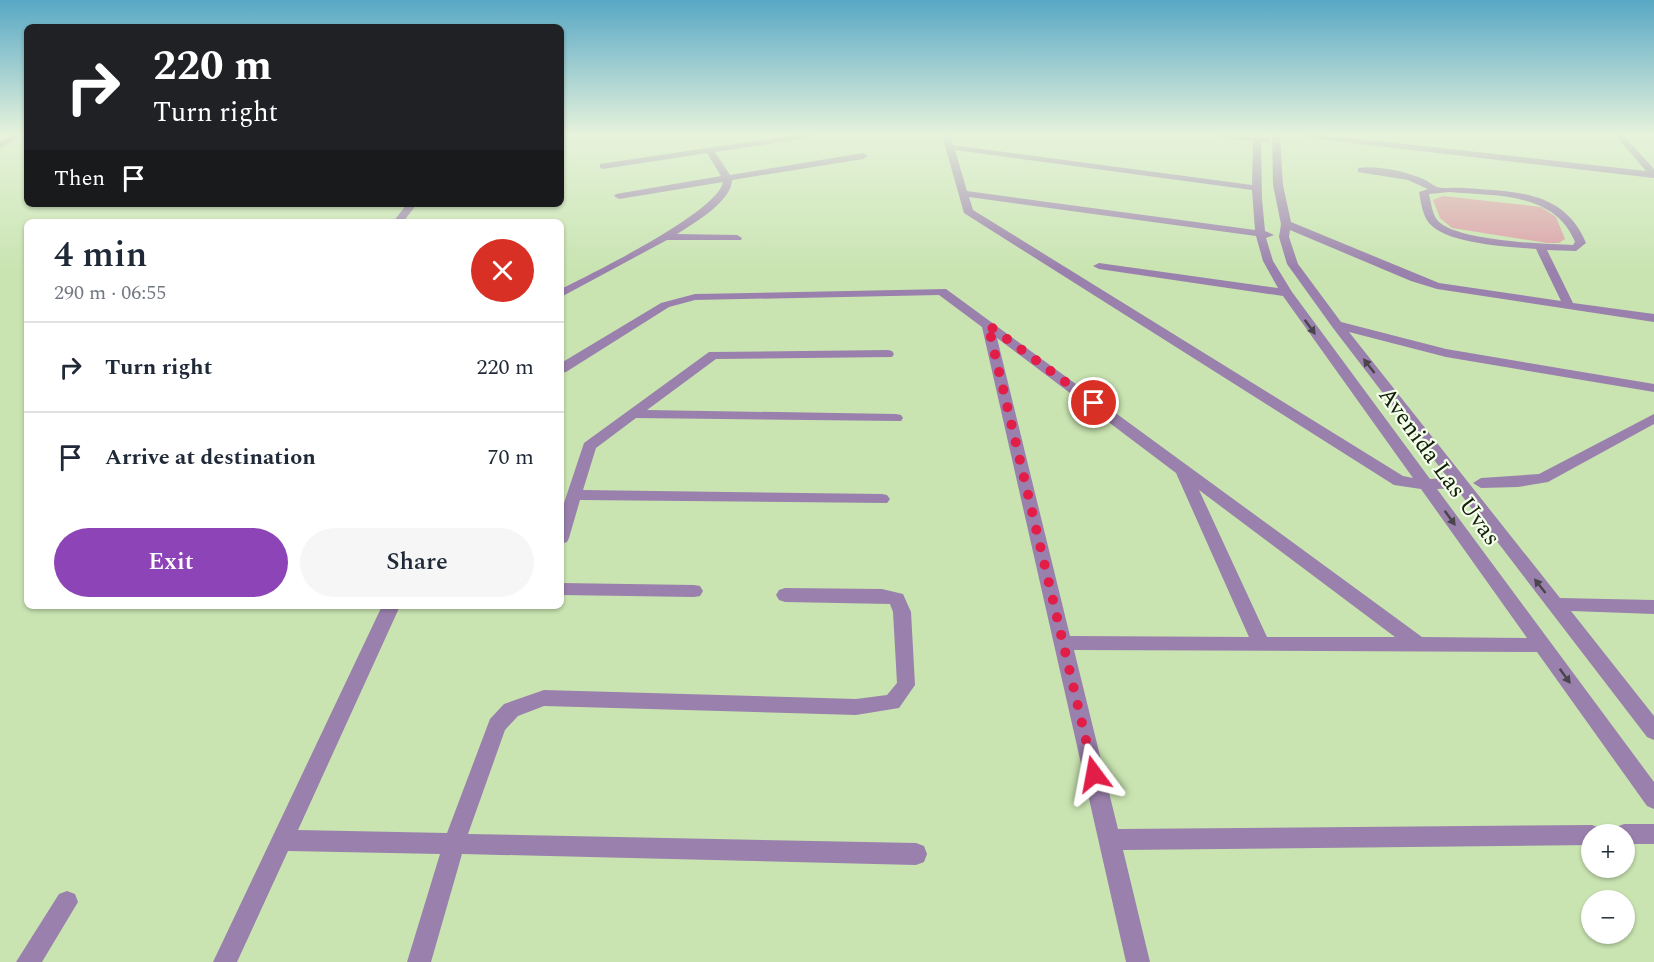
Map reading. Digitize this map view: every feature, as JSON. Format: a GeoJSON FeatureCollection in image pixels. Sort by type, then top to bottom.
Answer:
{"type":"FeatureCollection","features":[{"type":"Feature","properties":{"kind":"street"},"geometry":{"type":"LineString","coordinates":[[619,196],[716,180]]}},
{"type":"Feature","properties":{"kind":"street"},"geometry":{"type":"LineString","coordinates":[[564,292],[665,237],[711,207],[727,187],[727,180]]}},
{"type":"Feature","properties":{"kind":"street"},"geometry":{"type":"LineString","coordinates":[[959,180],[968,211],[1344,448],[1400,481],[1425,484],[1460,483]]}},
{"type":"Feature","properties":{"kind":"street"},"geometry":{"type":"LineString","coordinates":[[1195,180],[1256,188]]}},
{"type":"Feature","properties":{"kind":"street","name":"Avenida Las Uvas"},"geometry":{"type":"LineString","coordinates":[[1256,180],[1261,234],[1268,259],[1287,293],[1543,645],[1647,779],[1654,799]]}},
{"type":"Feature","properties":{"kind":"street","name":"Avenida Las Uvas"},"geometry":{"type":"LineString","coordinates":[[1278,180],[1285,231],[1293,264],[1337,325],[1654,731]]}},
{"type":"Feature","properties":{"kind":"street"},"geometry":{"type":"LineString","coordinates":[[1423,180],[1436,190]]}},
{"type":"Feature","properties":{"kind":"street"},"geometry":{"type":"LineString","coordinates":[[1449,189],[1532,199],[1555,208],[1568,217],[1580,235],[1581,243],[1576,248],[1540,246],[1463,236],[1446,231],[1435,224],[1429,216],[1424,192],[1449,189]]}},
{"type":"Feature","properties":{"kind":"street"},"geometry":{"type":"LineString","coordinates":[[963,193],[1261,234],[1285,231],[1437,286],[1654,318]]}},
{"type":"Feature","properties":{"kind":"street"},"geometry":{"type":"LineString","coordinates":[[400,219],[410,207]]}},
{"type":"Feature","properties":{"kind":"street"},"geometry":{"type":"LineString","coordinates":[[665,237],[737,238]]}},
{"type":"Feature","properties":{"kind":"street"},"geometry":{"type":"LineString","coordinates":[[1540,246],[1569,306]]}},
{"type":"Feature","properties":{"kind":"street"},"geometry":{"type":"LineString","coordinates":[[1099,266],[1287,293]]}},
{"type":"Feature","properties":{"kind":"street"},"geometry":{"type":"LineString","coordinates":[[564,367],[665,306],[712,295],[942,291],[1419,645]]}},
{"type":"Feature","properties":{"kind":"street"},"geometry":{"type":"LineString","coordinates":[[1625,314],[1654,312]]}},
{"type":"Feature","properties":{"kind":"street"},"geometry":{"type":"LineString","coordinates":[[988,325],[1138,962]]}},
{"type":"Feature","properties":{"kind":"street"},"geometry":{"type":"LineString","coordinates":[[1337,325],[1446,353],[1654,388]]}},
{"type":"Feature","properties":{"kind":"street"},"geometry":{"type":"LineString","coordinates":[[564,527],[589,446],[713,355],[888,354]]}},
{"type":"Feature","properties":{"kind":"street"},"geometry":{"type":"LineString","coordinates":[[632,414],[896,418]]}},
{"type":"Feature","properties":{"kind":"street"},"geometry":{"type":"LineString","coordinates":[[1481,483],[1518,482],[1543,478],[1652,423]]}},
{"type":"Feature","properties":{"kind":"street"},"geometry":{"type":"LineString","coordinates":[[1182,468],[1261,644]]}},
{"type":"Feature","properties":{"kind":"street"},"geometry":{"type":"LineString","coordinates":[[573,495],[882,499]]}},
{"type":"Feature","properties":{"kind":"street"},"geometry":{"type":"LineString","coordinates":[[564,589],[694,591]]}},
{"type":"Feature","properties":{"kind":"street"},"geometry":{"type":"LineString","coordinates":[[419,962],[454,843],[497,725],[511,710],[544,698],[856,707],[892,702],[906,684],[902,612],[897,599],[882,596],[784,595]]}},
{"type":"Feature","properties":{"kind":"street"},"geometry":{"type":"LineString","coordinates":[[1554,604],[1654,607]]}},
{"type":"Feature","properties":{"kind":"street"},"geometry":{"type":"LineString","coordinates":[[225,962],[390,609]]}},
{"type":"Feature","properties":{"kind":"street"},"geometry":{"type":"LineString","coordinates":[[1063,643],[1543,645]]}},
{"type":"Feature","properties":{"kind":"street"},"geometry":{"type":"LineString","coordinates":[[1635,834],[1654,834]]}},
{"type":"Feature","properties":{"kind":"street"},"geometry":{"type":"LineString","coordinates":[[1109,840],[1581,835]]}},
{"type":"Feature","properties":{"kind":"street"},"geometry":{"type":"LineString","coordinates":[[282,840],[916,854]]}},
{"type":"Feature","properties":{"kind":"street"},"geometry":{"type":"LineString","coordinates":[[28,962],[67,902]]}},
{"type":"Feature","properties":{"kind":"shaded area"},"geometry":{"type":"Polygon","coordinates":[[[1443,196],[1541,207],[1556,217],[1565,239],[1559,243],[1547,243],[1452,228],[1440,218],[1433,200],[1443,196]]]}},
{"type":"Feature","properties":{"kind":"route"},"geometry":{"type":"LineString","coordinates":[[1094,403],[988,325],[1094,774]]}}]}
